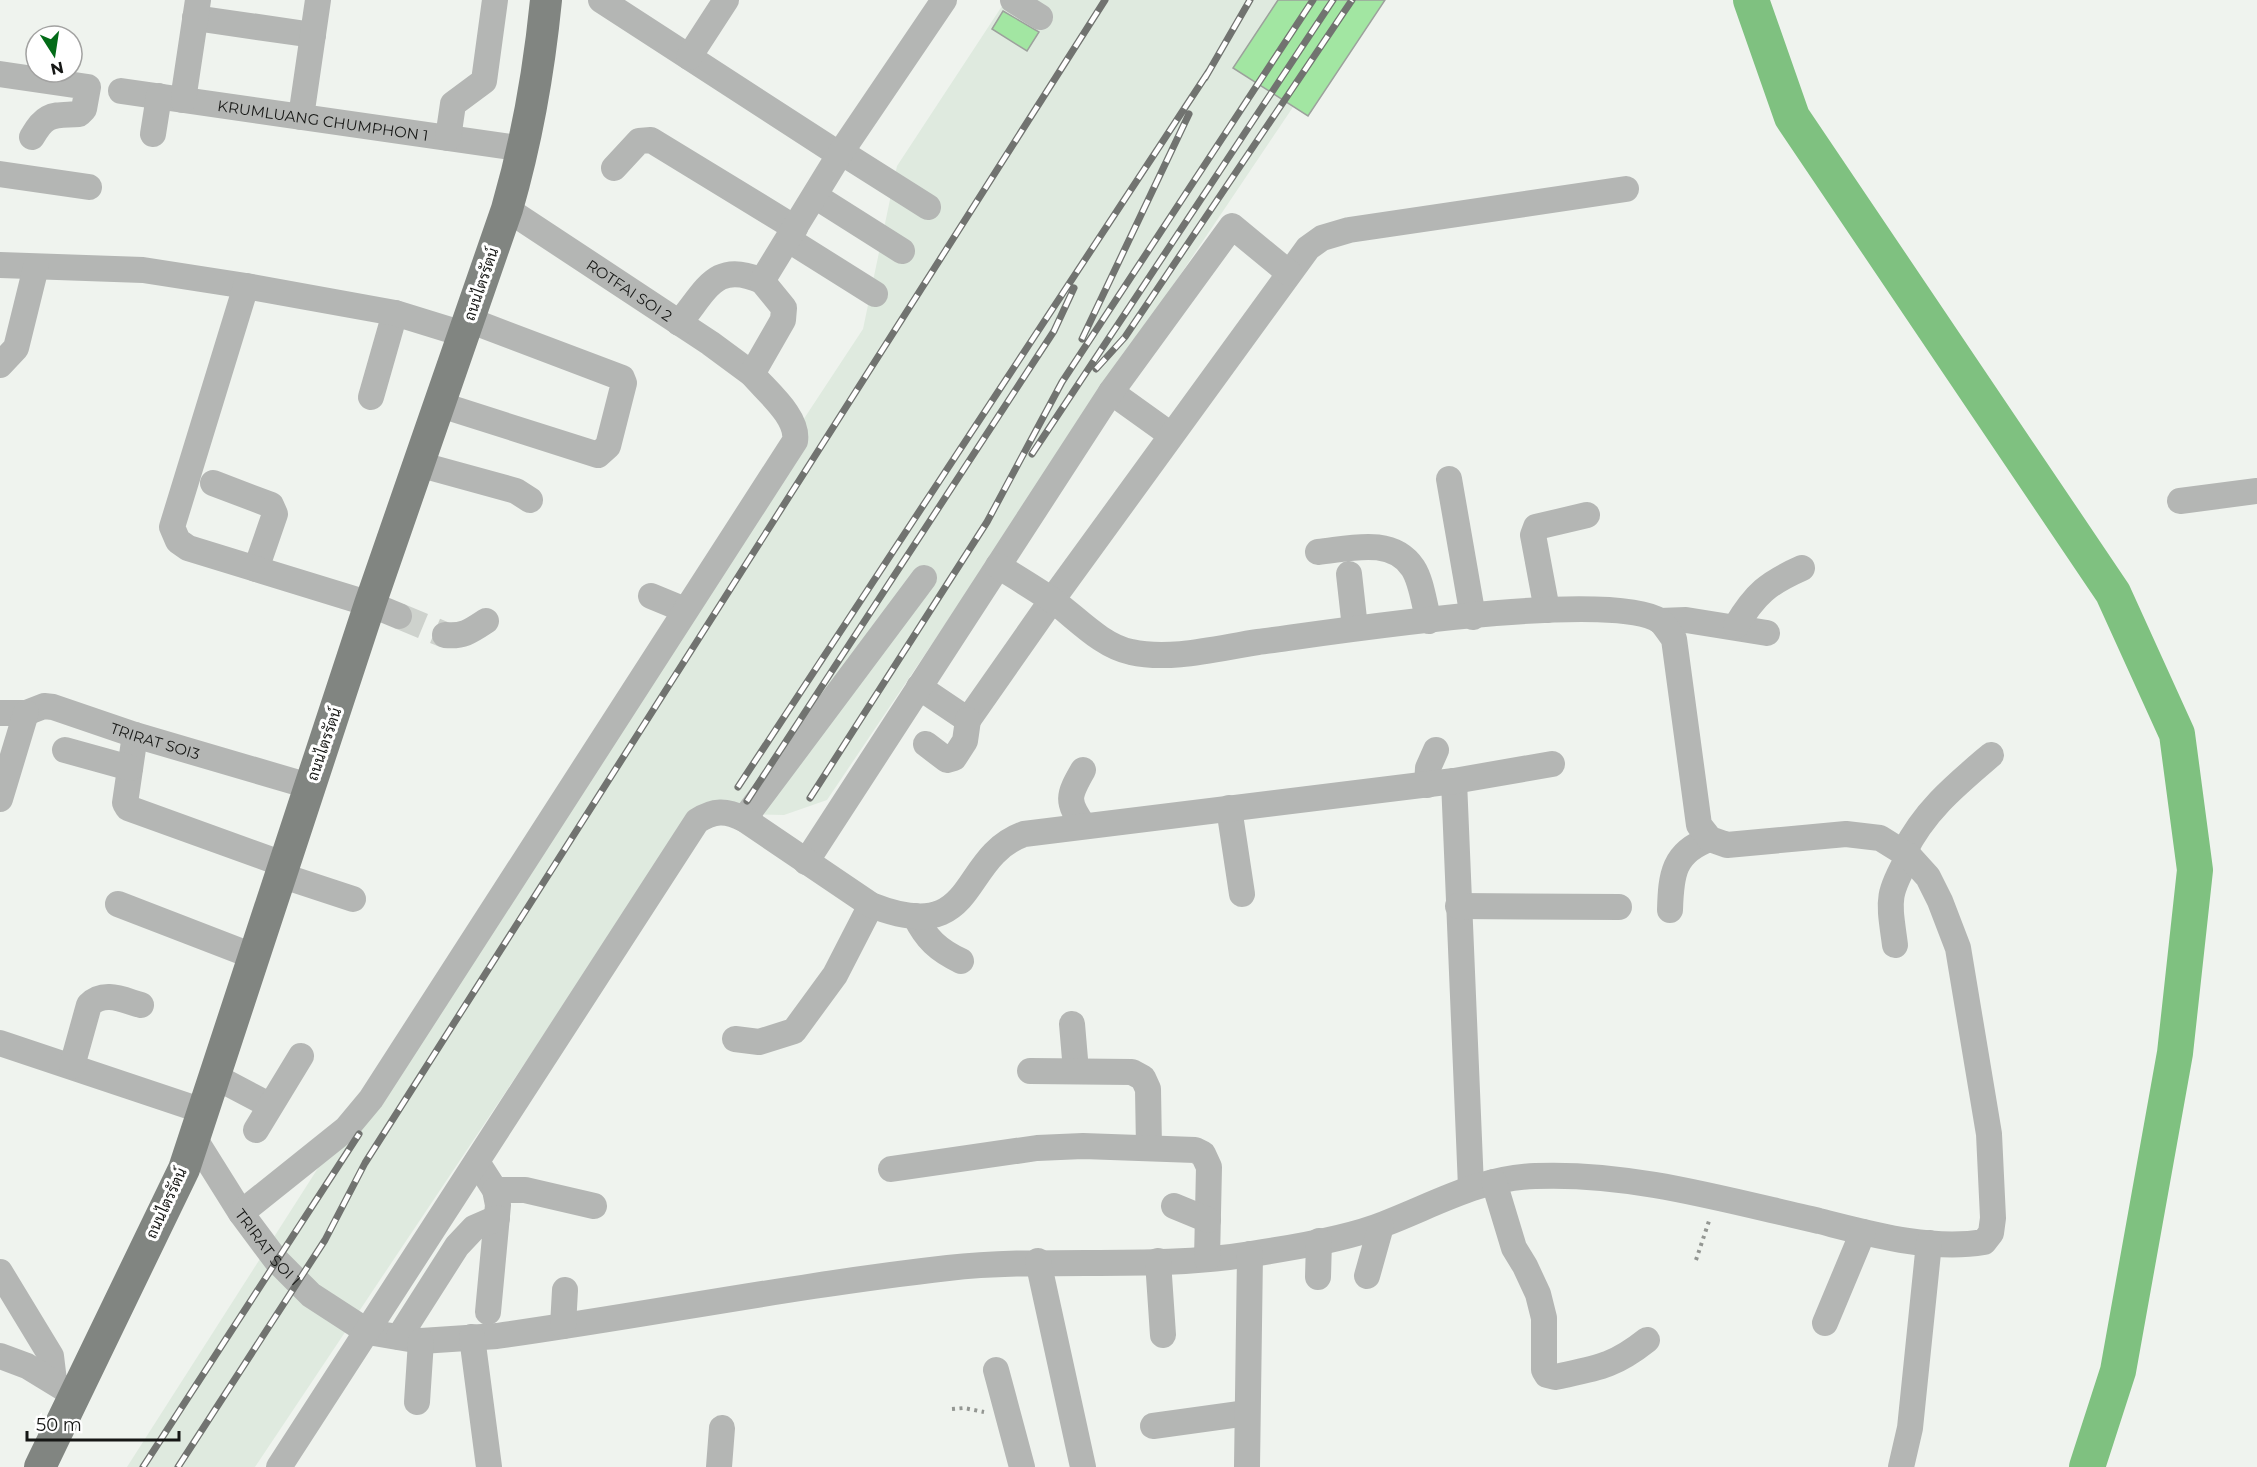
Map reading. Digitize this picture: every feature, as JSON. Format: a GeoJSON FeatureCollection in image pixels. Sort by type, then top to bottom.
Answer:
{"type":"FeatureCollection","features":[{"type":"Feature","properties":{"kind":"main road","name":"ถนนไตรรัตน์"},"geometry":{"type":"LineString","coordinates":[[40,1467],[70,1384],[184,1168],[370,604],[507,209],[524,149],[540,64],[546,0]]}},
{"type":"Feature","properties":{"kind":"street"},"geometry":{"type":"LineString","coordinates":[[301,117],[318,0]]}},
{"type":"Feature","properties":{"kind":"street"},"geometry":{"type":"LineString","coordinates":[[448,138],[453,104],[484,81],[495,0]]}},
{"type":"Feature","properties":{"kind":"street"},"geometry":{"type":"LineString","coordinates":[[600,0],[928,207]]}},
{"type":"Feature","properties":{"kind":"street"},"geometry":{"type":"LineString","coordinates":[[688,57],[726,0]]}},
{"type":"Feature","properties":{"kind":"street"},"geometry":{"type":"LineString","coordinates":[[762,281],[841,154],[944,0]]}},
{"type":"Feature","properties":{"kind":"street"},"geometry":{"type":"LineString","coordinates":[[1013,0],[1040,17]]}},
{"type":"Feature","properties":{"kind":"street"},"geometry":{"type":"LineString","coordinates":[[153,134],[171,98],[196,9],[313,35]]}},
{"type":"Feature","properties":{"kind":"street"},"geometry":{"type":"LineString","coordinates":[[0,74],[88,87],[84,109],[79,114],[48,116],[41,121],[32,137]]}},
{"type":"Feature","properties":{"kind":"street","name":"KRUMLUANG CHUMPHON 1"},"geometry":{"type":"LineString","coordinates":[[121,91],[524,149]]}},
{"type":"Feature","properties":{"kind":"street"},"geometry":{"type":"LineString","coordinates":[[614,168],[639,141],[651,140],[792,234],[875,294]]}},
{"type":"Feature","properties":{"kind":"street"},"geometry":{"type":"LineString","coordinates":[[0,174],[89,187]]}},
{"type":"Feature","properties":{"kind":"street"},"geometry":{"type":"LineString","coordinates":[[926,744],[947,760],[954,758],[965,741],[968,720],[1052,600],[1308,248],[1322,237],[1349,230],[1626,189]]}},
{"type":"Feature","properties":{"kind":"street"},"geometry":{"type":"LineString","coordinates":[[815,196],[902,251]]}},
{"type":"Feature","properties":{"kind":"street","name":"ROTFAI SOI 2"},"geometry":{"type":"LineString","coordinates":[[241,1213],[346,1129],[371,1099],[795,441],[796,433],[793,422],[752,374],[679,322],[507,209]]}},
{"type":"Feature","properties":{"kind":"street"},"geometry":{"type":"LineString","coordinates":[[806,862],[1111,392],[1232,226],[1289,273]]}},
{"type":"Feature","properties":{"kind":"street"},"geometry":{"type":"LineString","coordinates":[[0,265],[143,270],[395,313],[466,327],[622,378],[624,383],[608,446],[598,455],[438,405]]}},
{"type":"Feature","properties":{"kind":"street"},"geometry":{"type":"LineString","coordinates":[[0,365],[16,348],[36,267]]}},
{"type":"Feature","properties":{"kind":"street"},"geometry":{"type":"LineString","coordinates":[[679,322],[718,276],[729,272],[742,272],[762,281],[784,308],[783,321],[752,374]]}},
{"type":"Feature","properties":{"kind":"street"},"geometry":{"type":"LineString","coordinates":[[246,286],[172,526],[178,541],[188,548],[370,604],[399,616]]}},
{"type":"Feature","properties":{"kind":"street"},"geometry":{"type":"LineString","coordinates":[[371,397],[395,313]]}},
{"type":"Feature","properties":{"kind":"street"},"geometry":{"type":"LineString","coordinates":[[1111,392],[1171,435]]}},
{"type":"Feature","properties":{"kind":"street"},"geometry":{"type":"LineString","coordinates":[[418,464],[516,490],[530,500]]}},
{"type":"Feature","properties":{"kind":"street"},"geometry":{"type":"LineString","coordinates":[[1449,479],[1473,617]]}},
{"type":"Feature","properties":{"kind":"street"},"geometry":{"type":"LineString","coordinates":[[213,483],[270,505],[275,514],[256,569]]}},
{"type":"Feature","properties":{"kind":"street"},"geometry":{"type":"LineString","coordinates":[[2180,501],[2257,491]]}},
{"type":"Feature","properties":{"kind":"street"},"geometry":{"type":"LineString","coordinates":[[1546,610],[1533,535],[1536,526],[1587,515]]}},
{"type":"Feature","properties":{"kind":"street"},"geometry":{"type":"LineString","coordinates":[[1318,552],[1366,547],[1387,548],[1404,557],[1414,570],[1429,621]]}},
{"type":"Feature","properties":{"kind":"street"},"geometry":{"type":"LineString","coordinates":[[998,566],[1052,600],[1113,646],[1131,652],[1191,652],[1355,628],[1546,610],[1592,609],[1633,613],[1660,621],[1686,620],[1736,626],[1767,633]]}},
{"type":"Feature","properties":{"kind":"street"},"geometry":{"type":"LineString","coordinates":[[1736,626],[1749,604],[1762,589],[1802,568]]}},
{"type":"Feature","properties":{"kind":"street"},"geometry":{"type":"LineString","coordinates":[[1349,574],[1355,628]]}},
{"type":"Feature","properties":{"kind":"street"},"geometry":{"type":"LineString","coordinates":[[744,819],[924,579]]}},
{"type":"Feature","properties":{"kind":"street"},"geometry":{"type":"LineString","coordinates":[[651,596],[685,610]]}},
{"type":"Feature","properties":{"kind":"street"},"geometry":{"type":"LineString","coordinates":[[445,635],[458,637],[467,634],[486,621]]}},
{"type":"Feature","properties":{"kind":"street"},"geometry":{"type":"LineString","coordinates":[[1660,621],[1674,639],[1699,825],[1710,839]]}},
{"type":"Feature","properties":{"kind":"street"},"geometry":{"type":"LineString","coordinates":[[919,687],[968,720]]}},
{"type":"Feature","properties":{"kind":"street","name":"TRIRAT SOI3"},"geometry":{"type":"LineString","coordinates":[[0,713],[26,713],[44,706],[53,707],[135,735],[309,786]]}},
{"type":"Feature","properties":{"kind":"street"},"geometry":{"type":"LineString","coordinates":[[0,799],[26,713]]}},
{"type":"Feature","properties":{"kind":"street"},"geometry":{"type":"LineString","coordinates":[[135,735],[125,803],[128,808],[353,899]]}},
{"type":"Feature","properties":{"kind":"street"},"geometry":{"type":"LineString","coordinates":[[65,750],[130,768]]}},
{"type":"Feature","properties":{"kind":"street"},"geometry":{"type":"LineString","coordinates":[[1427,785],[1428,768],[1436,750]]}},
{"type":"Feature","properties":{"kind":"street"},"geometry":{"type":"LineString","coordinates":[[1895,945],[1889,906],[1892,885],[1917,827],[1946,794],[1991,755]]}},
{"type":"Feature","properties":{"kind":"street"},"geometry":{"type":"LineString","coordinates":[[279,1467],[697,821],[712,811],[732,813],[744,819],[871,905],[891,913],[915,916],[950,909],[963,898],[999,847],[1012,838],[1024,834],[1427,785],[1552,764]]}},
{"type":"Feature","properties":{"kind":"street"},"geometry":{"type":"LineString","coordinates":[[1083,770],[1070,793],[1070,803],[1084,826]]}},
{"type":"Feature","properties":{"kind":"street"},"geometry":{"type":"LineString","coordinates":[[1454,781],[1458,906],[1482,1184],[1538,1294],[1544,1318],[1544,1370],[1547,1376],[1556,1377],[1608,1365],[1624,1358],[1647,1340]]}},
{"type":"Feature","properties":{"kind":"street"},"geometry":{"type":"LineString","coordinates":[[1229,808],[1242,894]]}},
{"type":"Feature","properties":{"kind":"street"},"geometry":{"type":"LineString","coordinates":[[368,1332],[410,1339],[472,1337],[563,1326],[913,1273],[1038,1261],[1158,1261],[1250,1254],[1381,1226],[1482,1184],[1531,1176],[1596,1176],[1718,1198],[1863,1232],[1929,1243],[1977,1244],[1984,1242],[1991,1233],[1990,1155],[1958,948],[1928,877],[1907,854],[1880,838],[1846,834],[1727,844],[1710,839],[1695,844],[1679,860],[1671,877],[1670,909]]}},
{"type":"Feature","properties":{"kind":"street"},"geometry":{"type":"LineString","coordinates":[[118,904],[253,956]]}},
{"type":"Feature","properties":{"kind":"street"},"geometry":{"type":"LineString","coordinates":[[735,1040],[759,1042],[794,1031],[835,975],[871,905]]}},
{"type":"Feature","properties":{"kind":"street"},"geometry":{"type":"LineString","coordinates":[[1458,906],[1618,907]]}},
{"type":"Feature","properties":{"kind":"street"},"geometry":{"type":"LineString","coordinates":[[915,916],[925,935],[940,951],[961,961]]}},
{"type":"Feature","properties":{"kind":"street"},"geometry":{"type":"LineString","coordinates":[[72,1066],[89,1005],[95,999],[106,996],[141,1005]]}},
{"type":"Feature","properties":{"kind":"street"},"geometry":{"type":"LineString","coordinates":[[1072,1024],[1076,1071]]}},
{"type":"Feature","properties":{"kind":"street"},"geometry":{"type":"LineString","coordinates":[[0,1042],[72,1066],[198,1125]]}},
{"type":"Feature","properties":{"kind":"street"},"geometry":{"type":"LineString","coordinates":[[256,1130],[269,1105],[301,1056]]}},
{"type":"Feature","properties":{"kind":"street"},"geometry":{"type":"LineString","coordinates":[[1030,1071],[1132,1072],[1143,1078],[1148,1089],[1149,1148]]}},
{"type":"Feature","properties":{"kind":"street"},"geometry":{"type":"LineString","coordinates":[[214,1076],[269,1105]]}},
{"type":"Feature","properties":{"kind":"street","name":"TRIRAT SOI 1"},"geometry":{"type":"LineString","coordinates":[[198,1125],[241,1213],[276,1260],[311,1295],[368,1332]]}},
{"type":"Feature","properties":{"kind":"street"},"geometry":{"type":"LineString","coordinates":[[891,1169],[1037,1148],[1083,1146],[1195,1150],[1203,1154],[1209,1167],[1207,1259]]}},
{"type":"Feature","properties":{"kind":"street"},"geometry":{"type":"LineString","coordinates":[[477,1162],[495,1190],[498,1218],[488,1312]]}},
{"type":"Feature","properties":{"kind":"street"},"geometry":{"type":"LineString","coordinates":[[495,1190],[525,1190],[594,1206]]}},
{"type":"Feature","properties":{"kind":"street"},"geometry":{"type":"LineString","coordinates":[[1174,1206],[1208,1220]]}},
{"type":"Feature","properties":{"kind":"street"},"geometry":{"type":"LineString","coordinates":[[417,1402],[410,1339],[457,1246],[474,1228],[498,1218]]}},
{"type":"Feature","properties":{"kind":"street"},"geometry":{"type":"LineString","coordinates":[[1367,1276],[1381,1226]]}},
{"type":"Feature","properties":{"kind":"street"},"geometry":{"type":"LineString","coordinates":[[1825,1323],[1863,1232]]}},
{"type":"Feature","properties":{"kind":"street"},"geometry":{"type":"LineString","coordinates":[[1318,1276],[1319,1240]]}},
{"type":"Feature","properties":{"kind":"street"},"geometry":{"type":"LineString","coordinates":[[1901,1467],[1910,1428],[1929,1243]]}},
{"type":"Feature","properties":{"kind":"street"},"geometry":{"type":"LineString","coordinates":[[1247,1467],[1250,1254]]}},
{"type":"Feature","properties":{"kind":"street"},"geometry":{"type":"LineString","coordinates":[[1038,1261],[1083,1467]]}},
{"type":"Feature","properties":{"kind":"street"},"geometry":{"type":"LineString","coordinates":[[1158,1261],[1163,1335]]}},
{"type":"Feature","properties":{"kind":"street"},"geometry":{"type":"LineString","coordinates":[[0,1272],[70,1384]]}},
{"type":"Feature","properties":{"kind":"street"},"geometry":{"type":"LineString","coordinates":[[563,1326],[565,1290]]}},
{"type":"Feature","properties":{"kind":"street"},"geometry":{"type":"LineString","coordinates":[[472,1337],[489,1467]]}},
{"type":"Feature","properties":{"kind":"street"},"geometry":{"type":"LineString","coordinates":[[0,1356],[70,1384]]}},
{"type":"Feature","properties":{"kind":"street"},"geometry":{"type":"LineString","coordinates":[[996,1370],[1022,1467]]}},
{"type":"Feature","properties":{"kind":"street"},"geometry":{"type":"LineString","coordinates":[[1153,1426],[1247,1413]]}},
{"type":"Feature","properties":{"kind":"street"},"geometry":{"type":"LineString","coordinates":[[719,1467],[722,1428]]}},
{"type":"Feature","properties":{"kind":"path"},"geometry":{"type":"LineString","coordinates":[[1696,1260],[1718,1198]]}},
{"type":"Feature","properties":{"kind":"shaded area"},"geometry":{"type":"Polygon","coordinates":[[[1006,0],[1365,0],[827,800],[784,815],[692,813],[255,1467],[127,1467],[557,794],[863,329],[897,166],[1006,0]]]}},
{"type":"Feature","properties":{"kind":"building"},"geometry":{"type":"Polygon","coordinates":[[[1278,0],[1385,0],[1308,116],[1233,68],[1278,0]]]}},
{"type":"Feature","properties":{"kind":"building"},"geometry":{"type":"Polygon","coordinates":[[[1003,11],[1039,32],[1027,51],[992,29],[1003,11]]]}},
{"type":"Feature","properties":{"kind":"waterway"},"geometry":{"type":"LineString","coordinates":[[1751,0],[1792,117],[2113,593],[2177,734],[2195,870],[2175,1053],[2118,1371],[2087,1467]]}},
{"type":"Feature","properties":{"kind":"tunnel"},"geometry":{"type":"LineString","coordinates":[[399,616],[445,635]]}},
{"type":"Feature","properties":{"kind":"railway"},"geometry":{"type":"LineString","coordinates":[[178,1467],[325,1240],[365,1163],[1105,0]]}},
{"type":"Feature","properties":{"kind":"railway"},"geometry":{"type":"LineString","coordinates":[[1205,78],[1250,0]]}},
{"type":"Feature","properties":{"kind":"railway"},"geometry":{"type":"LineString","coordinates":[[810,798],[987,522],[1062,382],[1313,0]]}},
{"type":"Feature","properties":{"kind":"railway"},"geometry":{"type":"LineString","coordinates":[[1032,454],[1333,0]]}},
{"type":"Feature","properties":{"kind":"railway"},"geometry":{"type":"LineString","coordinates":[[1096,369],[1125,337],[1352,0]]}},
{"type":"Feature","properties":{"kind":"railway"},"geometry":{"type":"LineString","coordinates":[[738,787],[1209,71]]}},
{"type":"Feature","properties":{"kind":"railway"},"geometry":{"type":"LineString","coordinates":[[1082,339],[1189,114]]}},
{"type":"Feature","properties":{"kind":"railway"},"geometry":{"type":"LineString","coordinates":[[747,801],[1054,331],[1074,288]]}},
{"type":"Feature","properties":{"kind":"railway"},"geometry":{"type":"LineString","coordinates":[[143,1467],[359,1134]]}}]}
